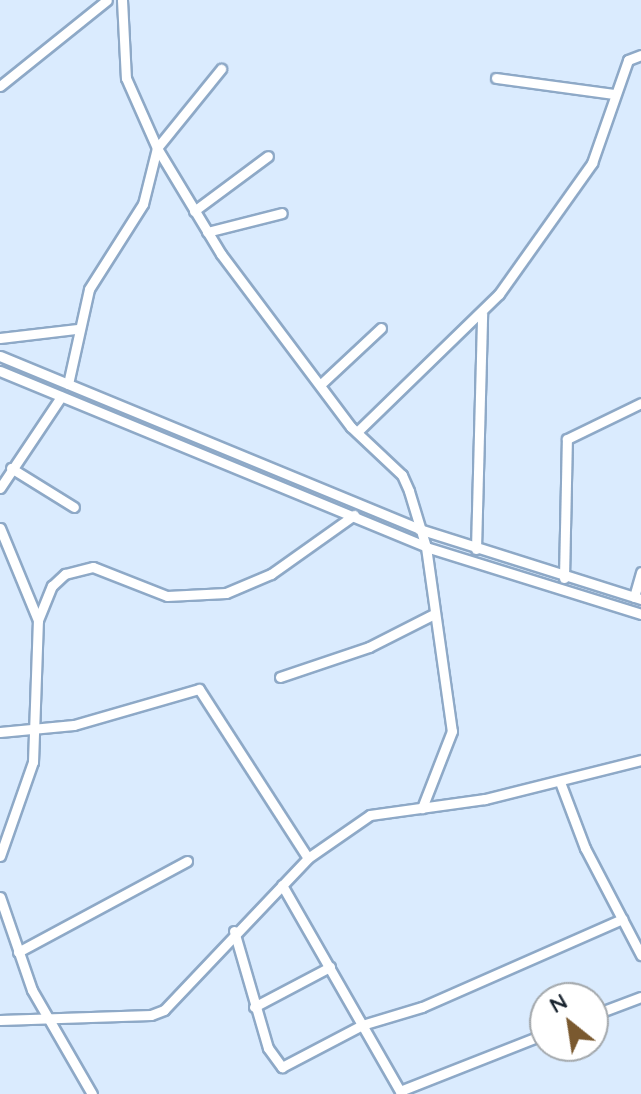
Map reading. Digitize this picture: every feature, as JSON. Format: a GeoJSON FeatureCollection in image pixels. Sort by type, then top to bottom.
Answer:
{"type":"FeatureCollection","features":[{"type":"Feature","properties":{"kind":"street"},"geometry":{"type":"LineString","coordinates":[[0,86],[107,0]]}},
{"type":"Feature","properties":{"kind":"street"},"geometry":{"type":"LineString","coordinates":[[122,0],[126,78],[157,148],[194,211],[357,432],[402,475],[426,547],[432,615],[452,731],[422,808]]}},
{"type":"Feature","properties":{"kind":"street"},"geometry":{"type":"LineString","coordinates":[[357,432],[482,314],[587,173],[628,60],[641,55]]}},
{"type":"Feature","properties":{"kind":"street"},"geometry":{"type":"LineString","coordinates":[[68,384],[77,329],[89,289],[143,204],[157,148],[221,69]]}},
{"type":"Feature","properties":{"kind":"street"},"geometry":{"type":"LineString","coordinates":[[496,78],[615,94]]}},
{"type":"Feature","properties":{"kind":"street"},"geometry":{"type":"LineString","coordinates":[[194,211],[268,156]]}},
{"type":"Feature","properties":{"kind":"street"},"geometry":{"type":"LineString","coordinates":[[207,232],[282,213]]}},
{"type":"Feature","properties":{"kind":"street"},"geometry":{"type":"LineString","coordinates":[[476,549],[482,314]]}},
{"type":"Feature","properties":{"kind":"street"},"geometry":{"type":"LineString","coordinates":[[321,384],[381,328]]}},
{"type":"Feature","properties":{"kind":"street"},"geometry":{"type":"LineString","coordinates":[[0,338],[77,329]]}},
{"type":"Feature","properties":{"kind":"street"},"geometry":{"type":"LineString","coordinates":[[0,356],[419,529],[476,549],[637,598],[641,572]]}},
{"type":"Feature","properties":{"kind":"street"},"geometry":{"type":"LineString","coordinates":[[0,371],[426,547],[641,614]]}},
{"type":"Feature","properties":{"kind":"street"},"geometry":{"type":"LineString","coordinates":[[0,488],[61,397]]}},
{"type":"Feature","properties":{"kind":"street"},"geometry":{"type":"LineString","coordinates":[[564,578],[567,439],[641,403]]}},
{"type":"Feature","properties":{"kind":"street"},"geometry":{"type":"LineString","coordinates":[[11,468],[74,507]]}},
{"type":"Feature","properties":{"kind":"street"},"geometry":{"type":"LineString","coordinates":[[0,856],[28,778],[35,729],[38,620],[52,586],[84,567],[167,596],[226,593],[271,574],[354,515]]}},
{"type":"Feature","properties":{"kind":"street"},"geometry":{"type":"LineString","coordinates":[[0,528],[38,620]]}},
{"type":"Feature","properties":{"kind":"street"},"geometry":{"type":"LineString","coordinates":[[280,677],[369,647],[432,615]]}},
{"type":"Feature","properties":{"kind":"street"},"geometry":{"type":"LineString","coordinates":[[0,732],[93,721],[199,689],[308,858]]}},
{"type":"Feature","properties":{"kind":"street"},"geometry":{"type":"LineString","coordinates":[[0,1020],[164,1010],[234,931],[308,858],[370,815],[560,782],[641,760]]}},
{"type":"Feature","properties":{"kind":"street"},"geometry":{"type":"LineString","coordinates":[[560,782],[641,955]]}},
{"type":"Feature","properties":{"kind":"street"},"geometry":{"type":"LineString","coordinates":[[18,952],[187,861]]}},
{"type":"Feature","properties":{"kind":"street"},"geometry":{"type":"LineString","coordinates":[[282,885],[400,1092],[529,1040]]}},
{"type":"Feature","properties":{"kind":"street"},"geometry":{"type":"LineString","coordinates":[[0,897],[18,952],[49,1018],[92,1094]]}},
{"type":"Feature","properties":{"kind":"street"},"geometry":{"type":"LineString","coordinates":[[234,931],[254,1007],[273,1060],[282,1067],[362,1025],[422,1007],[622,919]]}},
{"type":"Feature","properties":{"kind":"street"},"geometry":{"type":"LineString","coordinates":[[254,1007],[330,967]]}},
{"type":"Feature","properties":{"kind":"street"},"geometry":{"type":"LineString","coordinates":[[609,1009],[641,997]]}}]}
